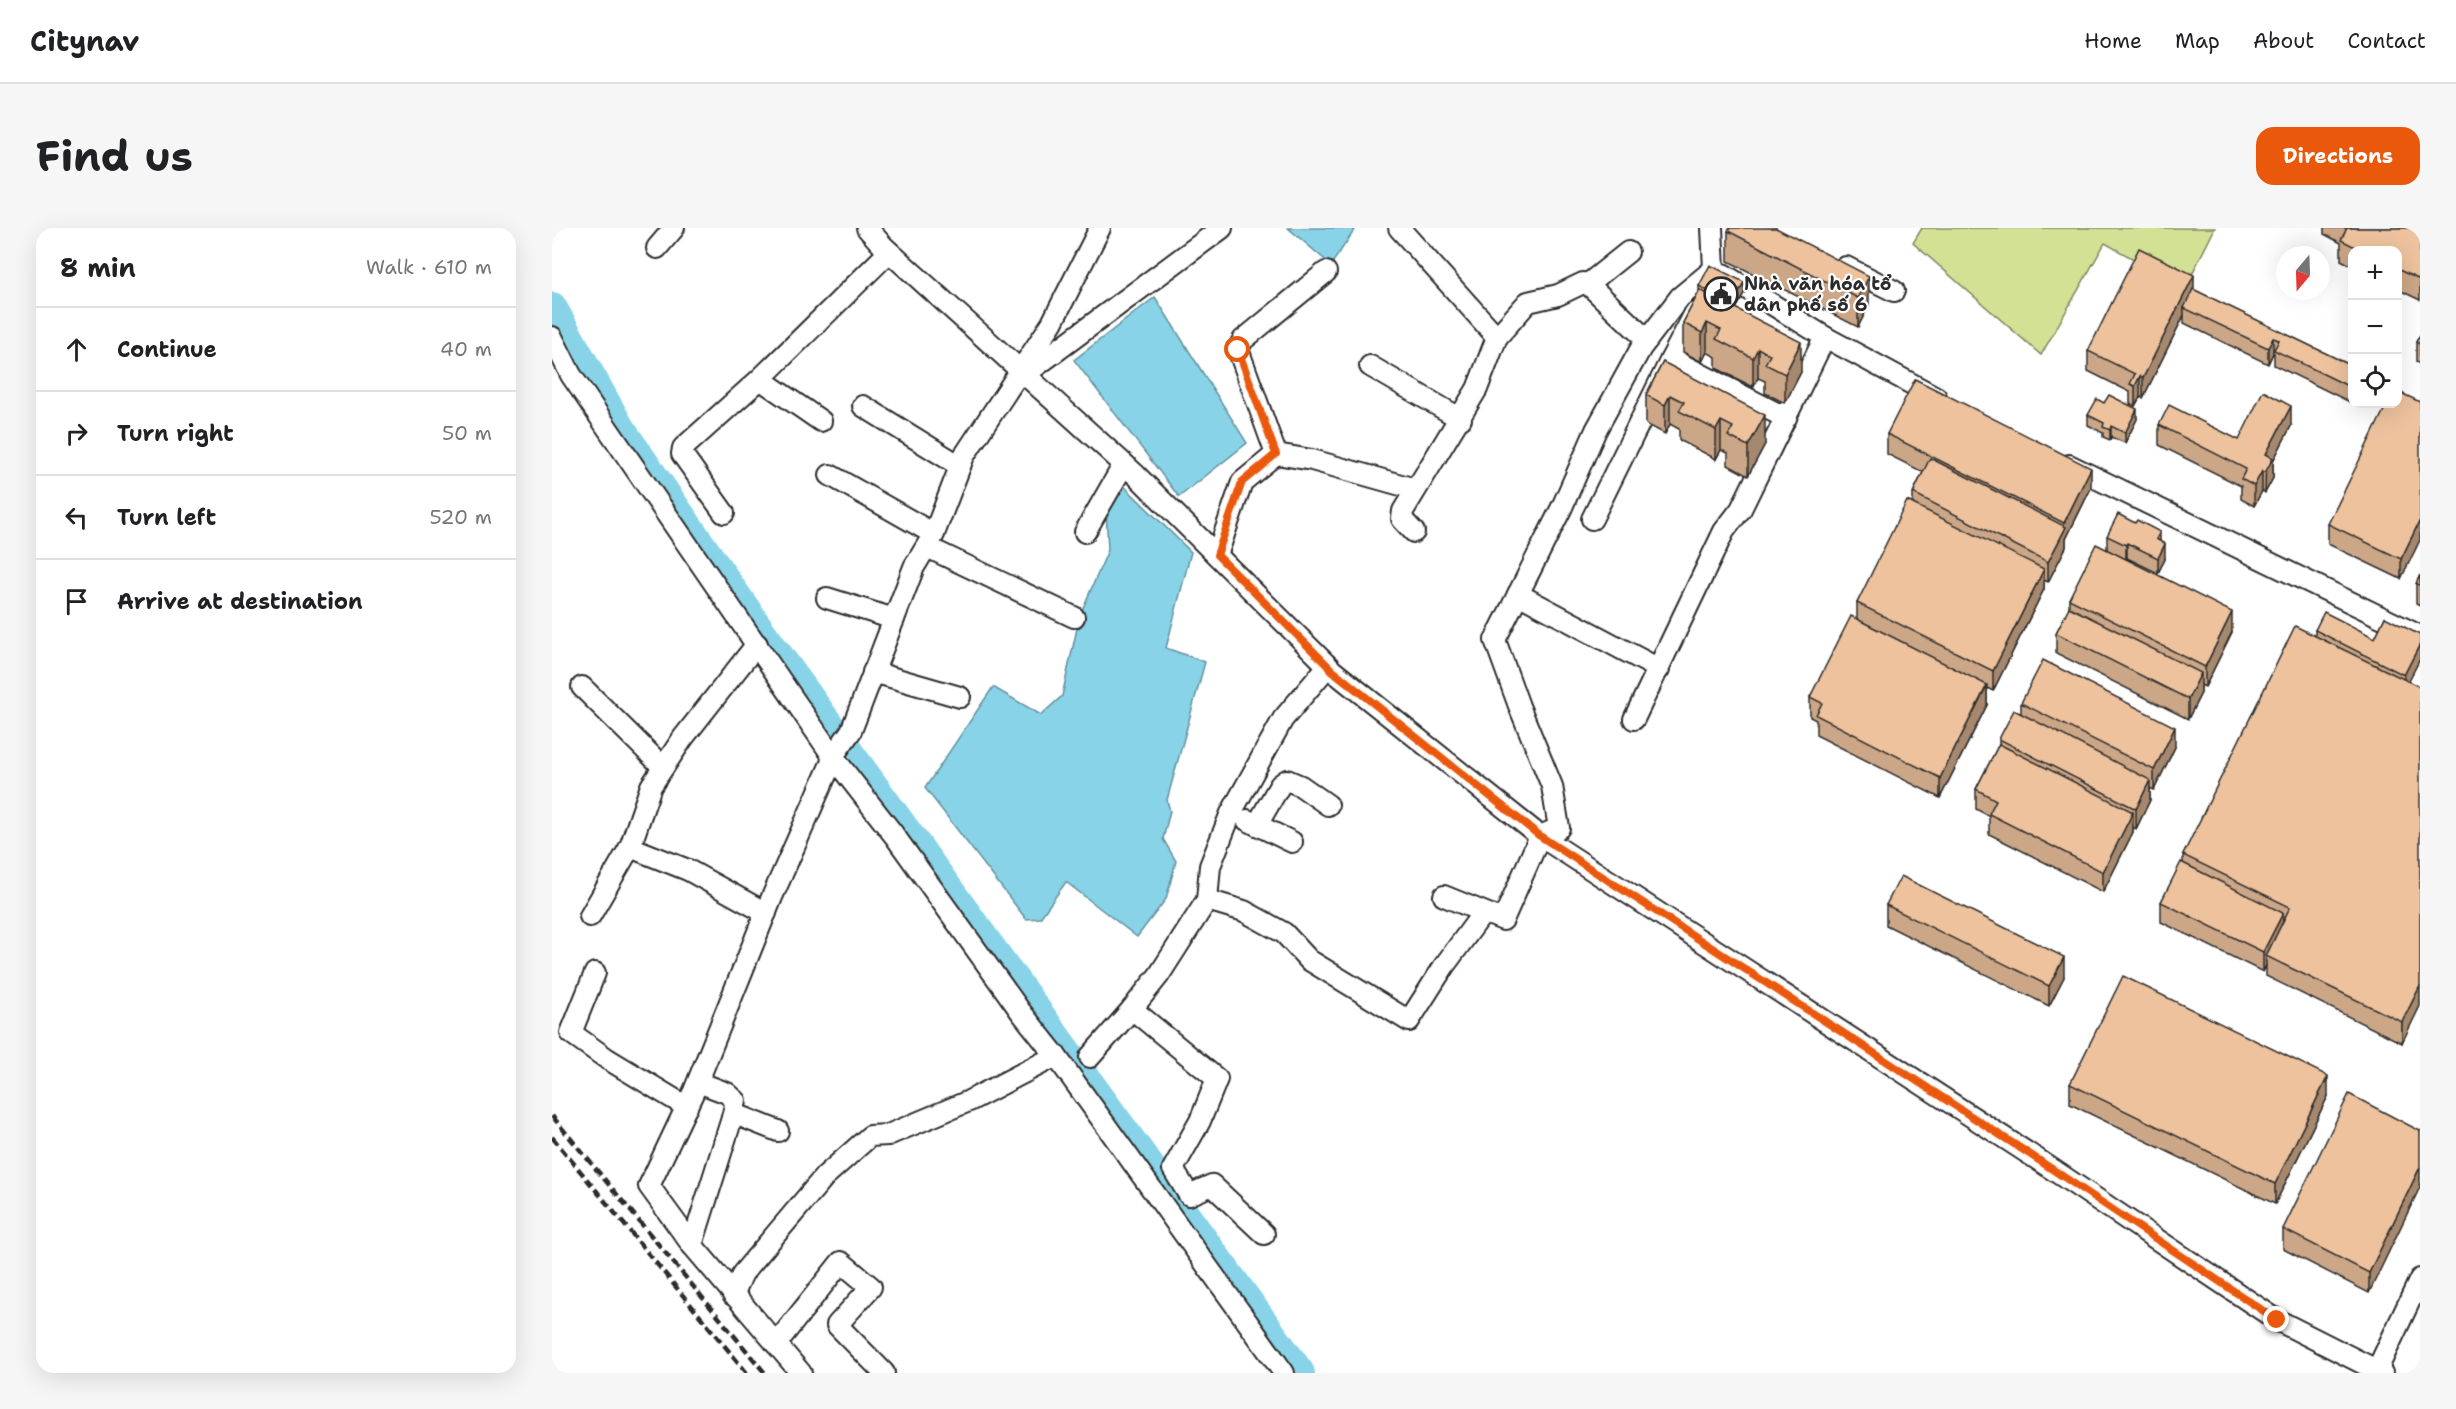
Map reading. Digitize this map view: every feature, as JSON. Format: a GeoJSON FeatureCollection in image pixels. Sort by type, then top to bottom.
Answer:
{"type":"FeatureCollection","features":[{"type":"Feature","properties":{"kind":"street"},"geometry":{"type":"LineString","coordinates":[[657,248],[674,228]]}},
{"type":"Feature","properties":{"kind":"street"},"geometry":{"type":"LineString","coordinates":[[801,1373],[692,1245],[649,1186],[698,1082],[766,913],[835,755],[851,731],[914,567],[930,540],[964,456],[1022,373],[1052,323],[1100,228]]}},
{"type":"Feature","properties":{"kind":"street"},"geometry":{"type":"LineString","coordinates":[[1022,373],[1222,228]]}},
{"type":"Feature","properties":{"kind":"street"},"geometry":{"type":"LineString","coordinates":[[1399,228],[1497,337]]}},
{"type":"Feature","properties":{"kind":"street"},"geometry":{"type":"LineString","coordinates":[[1712,228],[1714,269]]}},
{"type":"Feature","properties":{"kind":"street"},"geometry":{"type":"LineString","coordinates":[[724,513],[682,454],[683,448],[760,379],[880,237],[1022,373],[1124,464],[1328,666],[1540,836],[2037,1159],[2277,1320],[2380,1371],[2420,1279]]}},
{"type":"Feature","properties":{"kind":"street"},"geometry":{"type":"LineString","coordinates":[[1588,284],[1628,252]]}},
{"type":"Feature","properties":{"kind":"street"},"geometry":{"type":"LineString","coordinates":[[1831,259],[1894,291]]}},
{"type":"Feature","properties":{"kind":"street"},"geometry":{"type":"LineString","coordinates":[[1714,269],[1825,337],[1957,408]]}},
{"type":"Feature","properties":{"kind":"street"},"geometry":{"type":"LineString","coordinates":[[1444,896],[1503,920],[1540,836],[1559,828],[1552,786],[1495,640],[1562,507],[1596,430],[1647,340],[1680,297],[1714,269]]}},
{"type":"Feature","properties":{"kind":"street"},"geometry":{"type":"LineString","coordinates":[[1276,454],[1238,350],[1243,340],[1326,272]]}},
{"type":"Feature","properties":{"kind":"street"},"geometry":{"type":"LineString","coordinates":[[1413,532],[1402,519],[1402,510],[1478,389],[1497,337],[1528,302],[1558,295],[1583,283],[1588,284],[1647,340]]}},
{"type":"Feature","properties":{"kind":"street"},"geometry":{"type":"LineString","coordinates":[[1592,519],[1700,302]]}},
{"type":"Feature","properties":{"kind":"street"},"geometry":{"type":"LineString","coordinates":[[552,337],[571,375],[835,755],[1021,1012],[1056,1056],[1284,1373]]}},
{"type":"Feature","properties":{"kind":"street"},"geometry":{"type":"LineString","coordinates":[[1634,719],[1724,531],[1741,509],[1825,337]]}},
{"type":"Feature","properties":{"kind":"street"},"geometry":{"type":"LineString","coordinates":[[1671,359],[1786,418]]}},
{"type":"Feature","properties":{"kind":"street"},"geometry":{"type":"LineString","coordinates":[[1370,366],[1461,419]]}},
{"type":"Feature","properties":{"kind":"street"},"geometry":{"type":"LineString","coordinates":[[760,379],[821,421]]}},
{"type":"Feature","properties":{"kind":"street"},"geometry":{"type":"LineString","coordinates":[[862,406],[960,466]]}},
{"type":"Feature","properties":{"kind":"street"},"geometry":{"type":"LineString","coordinates":[[1217,555],[1242,482],[1276,454],[1312,460],[1415,489]]}},
{"type":"Feature","properties":{"kind":"street"},"geometry":{"type":"LineString","coordinates":[[2054,458],[2420,636]]}},
{"type":"Feature","properties":{"kind":"street"},"geometry":{"type":"LineString","coordinates":[[1085,532],[1124,464]]}},
{"type":"Feature","properties":{"kind":"street"},"geometry":{"type":"LineString","coordinates":[[830,475],[930,540],[1074,617]]}},
{"type":"Feature","properties":{"kind":"street"},"geometry":{"type":"LineString","coordinates":[[1518,594],[1659,669]]}},
{"type":"Feature","properties":{"kind":"street"},"geometry":{"type":"LineString","coordinates":[[826,598],[894,619]]}},
{"type":"Feature","properties":{"kind":"street"},"geometry":{"type":"LineString","coordinates":[[590,916],[630,847],[651,786],[683,738],[757,644]]}},
{"type":"Feature","properties":{"kind":"street"},"geometry":{"type":"LineString","coordinates":[[1090,1056],[1159,975],[1207,900],[1210,866],[1231,813],[1282,719],[1328,666]]}},
{"type":"Feature","properties":{"kind":"street"},"geometry":{"type":"LineString","coordinates":[[873,672],[960,697]]}},
{"type":"Feature","properties":{"kind":"street"},"geometry":{"type":"LineString","coordinates":[[582,687],[663,767]]}},
{"type":"Feature","properties":{"kind":"street"},"geometry":{"type":"LineString","coordinates":[[1257,825],[1280,785],[1287,780],[1301,786],[1329,805]]}},
{"type":"Feature","properties":{"kind":"street"},"geometry":{"type":"LineString","coordinates":[[1231,813],[1292,842]]}},
{"type":"Feature","properties":{"kind":"street"},"geometry":{"type":"LineString","coordinates":[[630,847],[688,870],[766,913]]}},
{"type":"Feature","properties":{"kind":"street"},"geometry":{"type":"LineString","coordinates":[[1207,900],[1244,911],[1284,933],[1309,960],[1409,1021],[1444,966],[1483,913]]}},
{"type":"Feature","properties":{"kind":"street"},"geometry":{"type":"LineString","coordinates":[[595,973],[571,1033],[606,1058],[687,1107]]}},
{"type":"Feature","properties":{"kind":"street"},"geometry":{"type":"LineString","coordinates":[[1132,1009],[1217,1079],[1200,1121],[1173,1169],[1189,1195],[1212,1185],[1264,1234]]}},
{"type":"Feature","properties":{"kind":"street"},"geometry":{"type":"LineString","coordinates":[[733,1295],[743,1273],[817,1185],[870,1136],[888,1134],[969,1101],[1056,1056]]}},
{"type":"Feature","properties":{"kind":"street"},"geometry":{"type":"LineString","coordinates":[[692,1245],[736,1101],[727,1093],[698,1082]]}},
{"type":"Feature","properties":{"kind":"street"},"geometry":{"type":"LineString","coordinates":[[732,1118],[735,1114],[778,1131]]}},
{"type":"Feature","properties":{"kind":"street"},"geometry":{"type":"LineString","coordinates":[[776,1344],[842,1262],[871,1287],[837,1325],[885,1373]]}},
{"type":"Feature","properties":{"kind":"green space"},"geometry":{"type":"Polygon","coordinates":[[[1922,228],[2215,228],[2185,288],[2105,243],[2041,355],[1913,243],[1922,228]]]}},
{"type":"Feature","properties":{"kind":"water"},"geometry":{"type":"Polygon","coordinates":[[[1288,228],[1356,228],[1331,265],[1288,228]]]}},
{"type":"Feature","properties":{"kind":"water"},"geometry":{"type":"Polygon","coordinates":[[[1155,297],[1247,443],[1179,497],[1074,360],[1155,297]]]}},
{"type":"Feature","properties":{"kind":"water"},"geometry":{"type":"Polygon","coordinates":[[[1121,483],[1191,552],[1166,648],[1205,662],[1167,800],[1170,811],[1163,839],[1176,861],[1166,899],[1137,937],[1066,882],[1040,918],[1026,919],[925,788],[993,687],[1041,715],[1062,696],[1080,615],[1108,550],[1106,509],[1121,483]]]}},
{"type":"Feature","properties":{"kind":"building"},"geometry":{"type":"Polygon","coordinates":[[[1730,228],[1776,228],[1869,276],[1858,298],[1728,231],[1730,228]]]}},
{"type":"Feature","properties":{"kind":"building"},"geometry":{"type":"Polygon","coordinates":[[[2347,228],[2420,228],[2420,280],[2402,271],[2402,246],[2353,246],[2341,240],[2347,228]]]}},
{"type":"Feature","properties":{"kind":"building"},"geometry":{"type":"Polygon","coordinates":[[[2139,248],[2194,275],[2143,378],[2140,376],[2135,386],[2130,384],[2135,374],[2088,351],[2139,248]]]}},
{"type":"Feature","properties":{"kind":"building"},"geometry":{"type":"Polygon","coordinates":[[[1710,265],[1744,282],[1732,304],[1699,286],[1710,265]]]}},
{"type":"Feature","properties":{"kind":"building"},"geometry":{"type":"Polygon","coordinates":[[[2193,289],[2348,364],[2348,386],[2274,350],[2279,340],[2273,338],[2268,348],[2184,308],[2193,289]]]}},
{"type":"Feature","properties":{"kind":"building"},"geometry":{"type":"Polygon","coordinates":[[[1700,290],[1801,342],[1785,374],[1765,364],[1770,355],[1758,348],[1753,358],[1716,339],[1721,330],[1707,323],[1702,333],[1683,323],[1700,290]]]}},
{"type":"Feature","properties":{"kind":"building"},"geometry":{"type":"Polygon","coordinates":[[[1663,362],[1765,415],[1748,446],[1728,436],[1733,427],[1721,421],[1716,430],[1679,411],[1684,402],[1670,395],[1665,405],[1646,395],[1663,362]]]}},
{"type":"Feature","properties":{"kind":"building"},"geometry":{"type":"Polygon","coordinates":[[[1915,379],[2091,468],[2064,523],[1887,434],[1915,379]]]}},
{"type":"Feature","properties":{"kind":"building"},"geometry":{"type":"Polygon","coordinates":[[[2263,391],[2291,406],[2266,454],[2273,458],[2265,473],[2262,471],[2254,486],[2241,479],[2246,469],[2159,425],[2169,405],[2239,440],[2263,391]]]}},
{"type":"Feature","properties":{"kind":"building"},"geometry":{"type":"Polygon","coordinates":[[[2402,393],[2420,402],[2420,520],[2401,559],[2328,524],[2385,408],[2402,408],[2402,393]]]}},
{"type":"Feature","properties":{"kind":"building"},"geometry":{"type":"Polygon","coordinates":[[[2109,395],[2137,409],[2125,433],[2111,426],[2110,430],[2103,427],[2104,423],[2088,415],[2097,399],[2104,403],[2109,395]]]}},
{"type":"Feature","properties":{"kind":"building"},"geometry":{"type":"Polygon","coordinates":[[[1930,458],[2066,527],[2048,562],[1913,493],[1930,458]]]}},
{"type":"Feature","properties":{"kind":"building"},"geometry":{"type":"Polygon","coordinates":[[[1907,501],[2044,569],[1993,671],[1857,603],[1907,501]]]}},
{"type":"Feature","properties":{"kind":"building"},"geometry":{"type":"Polygon","coordinates":[[[2118,514],[2135,523],[2137,520],[2160,532],[2156,539],[2165,544],[2158,558],[2107,536],[2118,514]]]}},
{"type":"Feature","properties":{"kind":"building"},"geometry":{"type":"Polygon","coordinates":[[[2096,544],[2232,612],[2205,667],[2069,599],[2096,544]]]}},
{"type":"Feature","properties":{"kind":"building"},"geometry":{"type":"Polygon","coordinates":[[[2069,607],[2201,673],[2188,699],[2056,633],[2069,607]]]}},
{"type":"Feature","properties":{"kind":"building"},"geometry":{"type":"Polygon","coordinates":[[[2324,612],[2375,638],[2385,617],[2420,635],[2420,644],[2404,675],[2315,630],[2324,612]]]}},
{"type":"Feature","properties":{"kind":"building"},"geometry":{"type":"Polygon","coordinates":[[[1851,616],[1987,685],[1940,778],[1816,715],[1822,703],[1810,697],[1851,616]]]}},
{"type":"Feature","properties":{"kind":"building"},"geometry":{"type":"Polygon","coordinates":[[[2295,626],[2420,687],[2420,986],[2402,1022],[2266,956],[2290,907],[2183,855],[2295,626]]]}},
{"type":"Feature","properties":{"kind":"building"},"geometry":{"type":"Polygon","coordinates":[[[2043,660],[2175,727],[2154,770],[2021,703],[2043,660]]]}},
{"type":"Feature","properties":{"kind":"building"},"geometry":{"type":"Polygon","coordinates":[[[2014,710],[2150,780],[2136,809],[1999,739],[2014,710]]]}},
{"type":"Feature","properties":{"kind":"building"},"geometry":{"type":"Polygon","coordinates":[[[1999,744],[2133,812],[2103,872],[1989,814],[1996,800],[1976,789],[1999,744]]]}},
{"type":"Feature","properties":{"kind":"building"},"geometry":{"type":"Polygon","coordinates":[[[2181,862],[2283,913],[2263,952],[2161,902],[2181,862]]]}},
{"type":"Feature","properties":{"kind":"building"},"geometry":{"type":"Polygon","coordinates":[[[1901,876],[2064,957],[2049,986],[1886,905],[1901,876]]]}},
{"type":"Feature","properties":{"kind":"building"},"geometry":{"type":"Polygon","coordinates":[[[2123,976],[2328,1076],[2275,1184],[2070,1084],[2123,976]]]}},
{"type":"Feature","properties":{"kind":"building"},"geometry":{"type":"Polygon","coordinates":[[[2349,1094],[2420,1131],[2420,1167],[2369,1273],[2283,1229],[2349,1094]]]}},
{"type":"Feature","properties":{"kind":"waterway"},"geometry":{"type":"LineString","coordinates":[[552,307],[620,428],[758,627],[1300,1373]]}},
{"type":"Feature","properties":{"kind":"railway"},"geometry":{"type":"LineString","coordinates":[[552,1116],[765,1373]]}},
{"type":"Feature","properties":{"kind":"railway"},"geometry":{"type":"LineString","coordinates":[[552,1137],[747,1373]]}},
{"type":"Feature","properties":{"kind":"place","name":"Nhà văn hóa tổ dân phố số 6"},"geometry":{"type":"Point","coordinates":[1721,294]}},
{"type":"Feature","properties":{"kind":"route"},"geometry":{"type":"LineString","coordinates":[[1238,350],[1276,454],[1242,482],[1217,555],[1333,671],[1540,836],[2037,1159],[2277,1320]]}}]}
